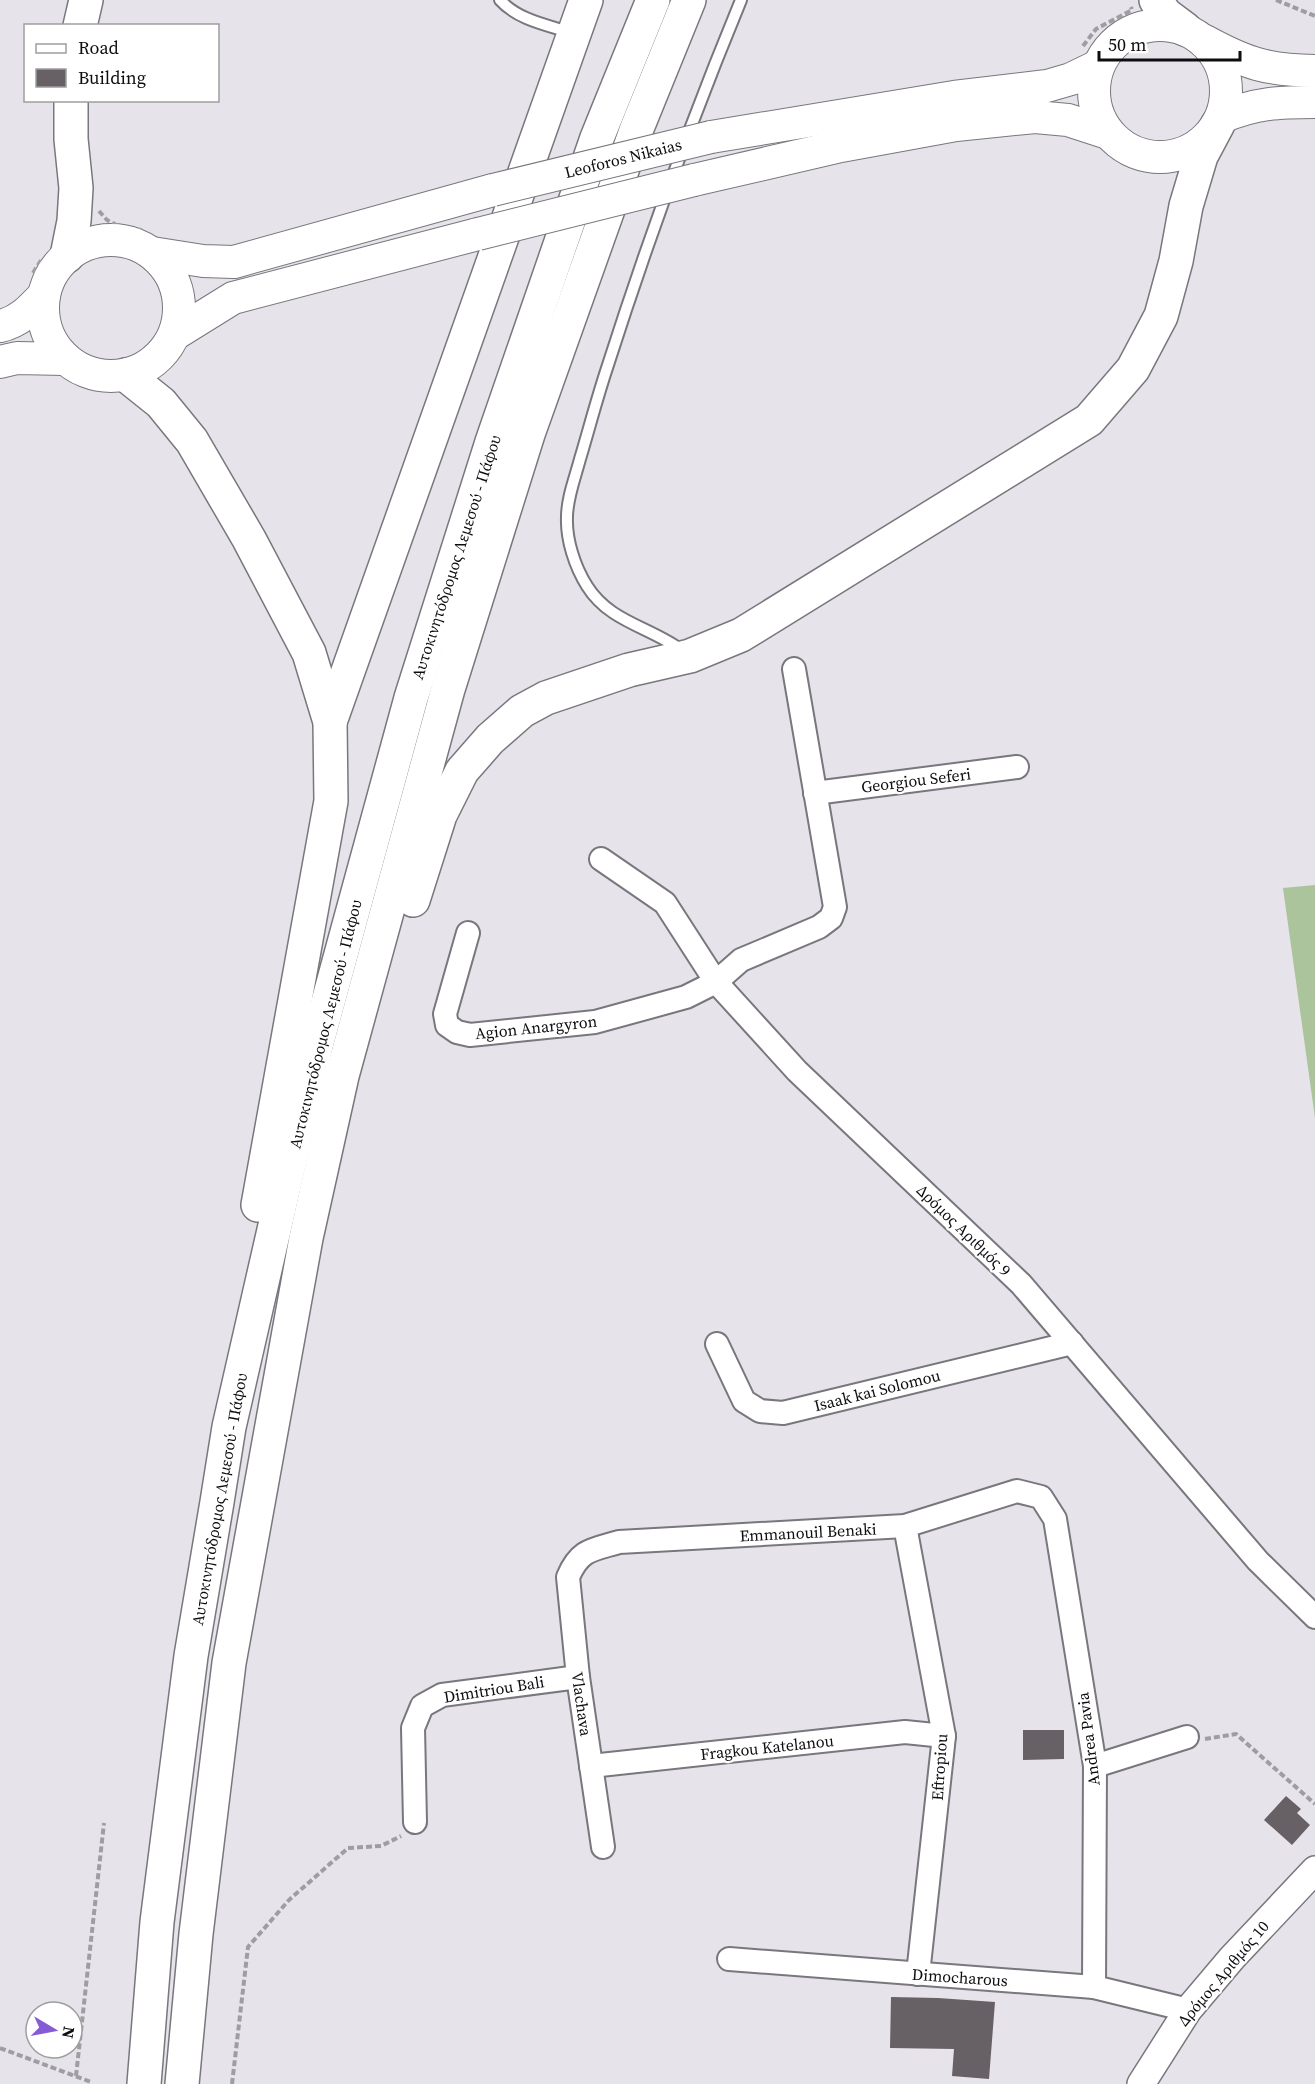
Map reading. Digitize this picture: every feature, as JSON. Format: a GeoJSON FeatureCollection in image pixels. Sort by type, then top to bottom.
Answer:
{"type":"FeatureCollection","features":[{"type":"Feature","properties":{"kind":"highway"},"geometry":{"type":"LineString","coordinates":[[80,24],[86,0]]}},
{"type":"Feature","properties":{"kind":"highway"},"geometry":{"type":"LineString","coordinates":[[330,722],[586,0]]}},
{"type":"Feature","properties":{"kind":"highway","name":"Αυτοκινητόδρομος Λεμεσού - Πάφου"},"geometry":{"type":"LineString","coordinates":[[144,2084],[157,1922],[191,1656],[229,1427],[316,1046],[411,698],[492,442],[593,149],[653,0]]}},
{"type":"Feature","properties":{"kind":"highway","name":"Αυτοκινητόδρομος Λεμεσού - Πάφου"},"geometry":{"type":"LineString","coordinates":[[182,2084],[196,1934],[229,1663],[306,1238],[342,1076],[448,688],[532,423],[629,150],[689,0]]}},
{"type":"Feature","properties":{"kind":"highway"},"geometry":{"type":"LineString","coordinates":[[1156,0],[1165,14],[1195,34]]}},
{"type":"Feature","properties":{"kind":"highway"},"geometry":{"type":"LineString","coordinates":[[67,256],[74,220],[76,188],[71,139],[71,102]]}},
{"type":"Feature","properties":{"kind":"highway"},"geometry":{"type":"LineString","coordinates":[[273,1417],[324,1233],[356,1096],[417,886],[440,815],[462,771],[490,739],[522,711],[546,698],[629,670],[690,656],[741,635],[1089,420],[1133,369],[1161,316],[1176,261],[1186,206],[1201,156],[1220,120]]}},
{"type":"Feature","properties":{"kind":"highway"},"geometry":{"type":"LineString","coordinates":[[126,375],[161,403],[192,441],[243,529],[309,653],[330,722],[331,801],[297,998],[250,1246],[229,1427]]}},
{"type":"Feature","properties":{"kind":"main road"},"geometry":{"type":"LineString","coordinates":[[1195,34],[1218,56],[1226,76],[1227,97],[1220,120],[1207,139],[1192,150],[1175,156],[1156,158],[1138,154],[1122,146],[1108,133],[1099,118],[1094,101],[1094,83],[1098,66],[1109,48],[1125,34],[1144,26],[1165,24],[1195,34],[1230,55],[1259,66],[1315,71]]}},
{"type":"Feature","properties":{"kind":"main road","name":"Leoforos Nikaias"},"geometry":{"type":"LineString","coordinates":[[152,253],[203,261],[234,262],[493,190],[711,136],[954,97],[1047,86],[1071,79],[1098,66]]}},
{"type":"Feature","properties":{"kind":"main road"},"geometry":{"type":"LineString","coordinates":[[1220,120],[1247,107],[1273,102],[1315,102]]}},
{"type":"Feature","properties":{"kind":"main road"},"geometry":{"type":"LineString","coordinates":[[175,334],[177,291],[168,270],[152,253],[132,243],[110,239],[87,244],[67,256],[52,274],[44,295],[43,319],[51,341],[65,359],[83,371],[104,377],[126,375],[147,367],[163,353],[175,334],[233,298],[694,180],[841,146],[956,125],[1035,117],[1068,120],[1108,133]]}},
{"type":"Feature","properties":{"kind":"main road"},"geometry":{"type":"LineString","coordinates":[[0,327],[26,315],[44,295]]}},
{"type":"Feature","properties":{"kind":"main road"},"geometry":{"type":"LineString","coordinates":[[0,362],[17,358],[65,359]]}},
{"type":"Feature","properties":{"kind":"street"},"geometry":{"type":"LineString","coordinates":[[716,982],[741,960],[819,927],[831,918],[835,907],[794,669]]}},
{"type":"Feature","properties":{"kind":"street","name":"Georgiou Seferi"},"geometry":{"type":"LineString","coordinates":[[815,793],[1017,767]]}},
{"type":"Feature","properties":{"kind":"street","name":"Δρόμος Αριθμός 9"},"geometry":{"type":"LineString","coordinates":[[601,859],[666,903],[716,982],[797,1071],[1021,1284],[1258,1561],[1315,1617]]}},
{"type":"Feature","properties":{"kind":"street","name":"Agion Anargyron"},"geometry":{"type":"LineString","coordinates":[[468,933],[445,1014],[447,1025],[457,1032],[470,1035],[594,1022],[686,997],[716,982]]}},
{"type":"Feature","properties":{"kind":"street","name":"Isaak kai Solomou"},"geometry":{"type":"LineString","coordinates":[[717,1344],[744,1401],[760,1411],[783,1413],[1072,1343]]}},
{"type":"Feature","properties":{"kind":"street","name":"Emmanouil Benaki"},"geometry":{"type":"LineString","coordinates":[[574,1562],[588,1551],[619,1542],[905,1526],[1017,1491],[1041,1497]]}},
{"type":"Feature","properties":{"kind":"street","name":"Andrea Pavia"},"geometry":{"type":"LineString","coordinates":[[1041,1497],[1055,1520],[1095,1766],[1094,1987]]}},
{"type":"Feature","properties":{"kind":"street","name":"Eftropiou"},"geometry":{"type":"LineString","coordinates":[[905,1526],[944,1736],[918,1974]]}},
{"type":"Feature","properties":{"kind":"street","name":"Vlachava"},"geometry":{"type":"LineString","coordinates":[[574,1562],[568,1577],[578,1677],[603,1847]]}},
{"type":"Feature","properties":{"kind":"street","name":"Dimitriou Bali"},"geometry":{"type":"LineString","coordinates":[[415,1822],[413,1728],[422,1706],[442,1695],[578,1677]]}},
{"type":"Feature","properties":{"kind":"street","name":"Fragkou Katelanou"},"geometry":{"type":"LineString","coordinates":[[591,1766],[904,1732],[944,1736]]}},
{"type":"Feature","properties":{"kind":"street"},"geometry":{"type":"LineString","coordinates":[[1095,1766],[1187,1737]]}},
{"type":"Feature","properties":{"kind":"street","name":"Δρόμος Αριθμός 10"},"geometry":{"type":"LineString","coordinates":[[1141,2084],[1188,2010],[1232,1958],[1315,1870]]}},
{"type":"Feature","properties":{"kind":"street","name":"Dimocharous"},"geometry":{"type":"LineString","coordinates":[[729,1959],[1094,1987],[1188,2010]]}},
{"type":"Feature","properties":{"kind":"lane"},"geometry":{"type":"LineString","coordinates":[[500,0],[508,9],[528,19],[573,33]]}},
{"type":"Feature","properties":{"kind":"lane"},"geometry":{"type":"LineString","coordinates":[[690,656],[671,642],[625,622],[588,587],[572,552],[567,516],[571,489],[597,397],[646,247],[705,86],[741,0]]}},
{"type":"Feature","properties":{"kind":"path"},"geometry":{"type":"LineString","coordinates":[[1276,0],[1315,16]]}},
{"type":"Feature","properties":{"kind":"path"},"geometry":{"type":"LineString","coordinates":[[1187,1737],[1208,1739],[1236,1734],[1315,1804]]}},
{"type":"Feature","properties":{"kind":"path"},"geometry":{"type":"LineString","coordinates":[[232,2084],[248,1947],[289,1900],[348,1848],[381,1846],[400,1837],[415,1822]]}},
{"type":"Feature","properties":{"kind":"path"},"geometry":{"type":"LineString","coordinates":[[76,2076],[104,1823]]}},
{"type":"Feature","properties":{"kind":"path"},"geometry":{"type":"LineString","coordinates":[[0,2048],[91,2082]]}},
{"type":"Feature","properties":{"kind":"green space"},"geometry":{"type":"Polygon","coordinates":[[[1315,885],[1315,1118],[1283,888],[1315,885]]]}},
{"type":"Feature","properties":{"kind":"building"},"geometry":{"type":"Polygon","coordinates":[[[1023,1730],[1064,1730],[1064,1759],[1023,1760],[1023,1730]]]}},
{"type":"Feature","properties":{"kind":"building"},"geometry":{"type":"Polygon","coordinates":[[[1286,1796],[1301,1809],[1297,1813],[1310,1825],[1292,1845],[1264,1820],[1286,1796]]]}},
{"type":"Feature","properties":{"kind":"building"},"geometry":{"type":"Polygon","coordinates":[[[891,1997],[995,2002],[989,2079],[952,2076],[954,2049],[890,2048],[891,1997]]]}}]}
